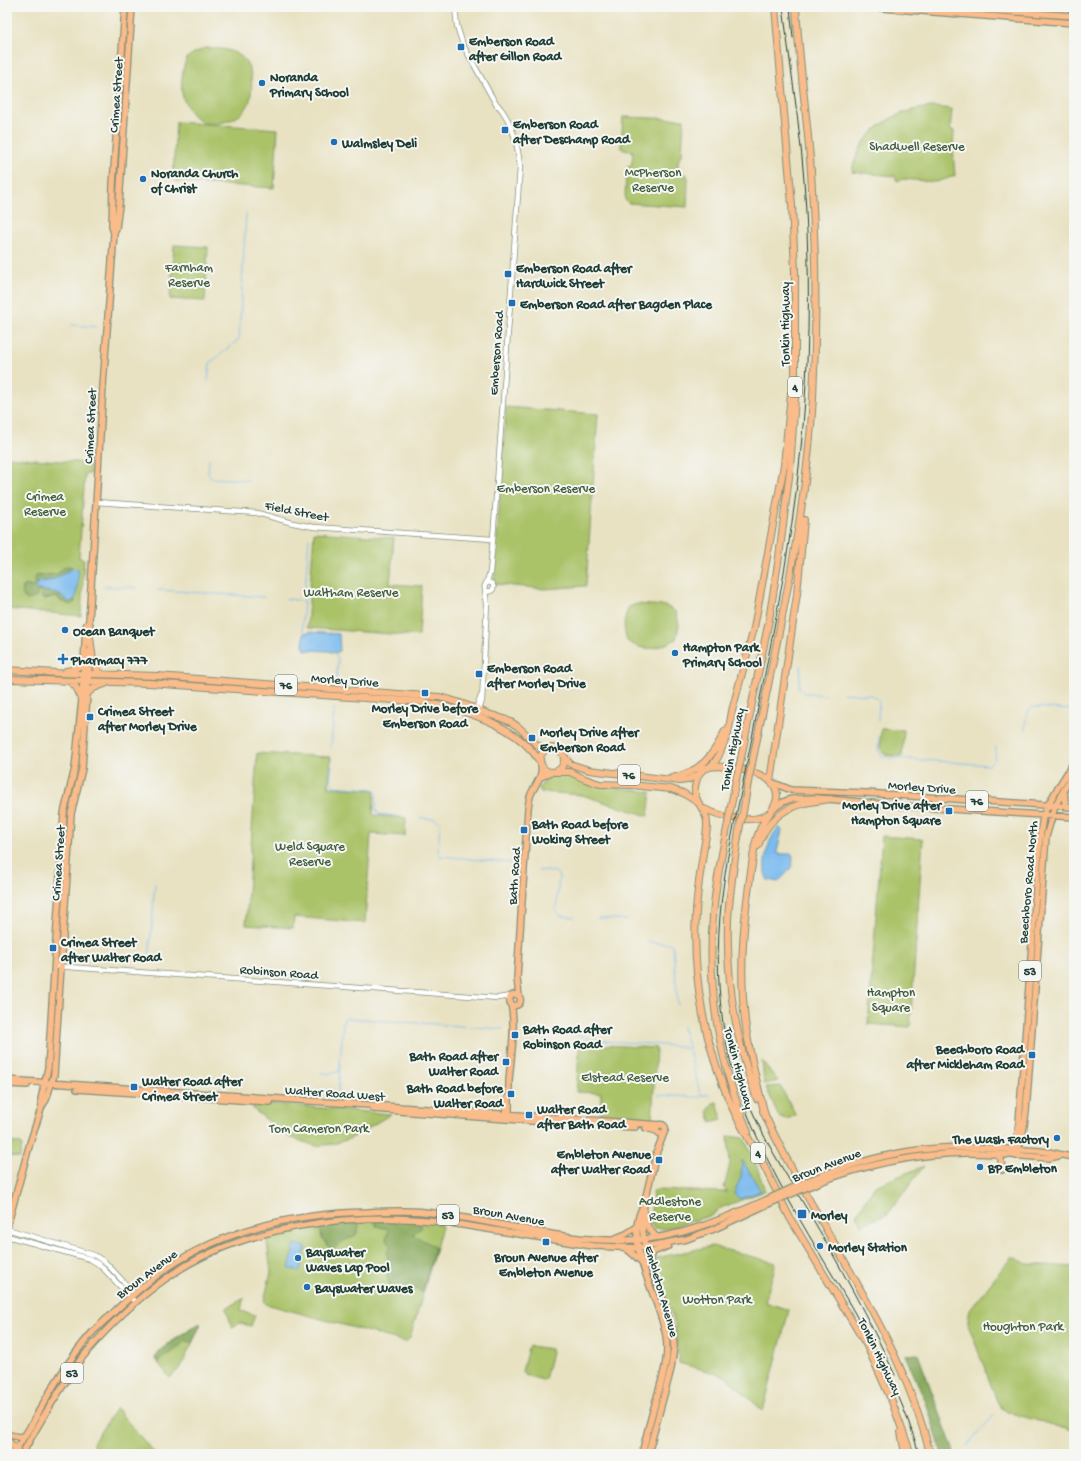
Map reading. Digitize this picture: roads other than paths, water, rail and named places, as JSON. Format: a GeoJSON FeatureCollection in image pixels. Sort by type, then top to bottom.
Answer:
{"type":"FeatureCollection","features":[{"type":"Feature","properties":{"kind":"highway","name":"Tonkin Highway"},"geometry":{"type":"LineString","coordinates":[[775,7],[792,205],[795,271],[795,398],[790,469],[779,557],[769,620],[717,878],[712,916],[714,1006],[721,1044],[734,1094],[750,1136],[790,1218],[867,1346],[887,1388],[911,1454]]}},
{"type":"Feature","properties":{"kind":"highway","name":"Tonkin Highway"},"geometry":{"type":"LineString","coordinates":[[796,7],[799,58],[811,172],[814,248],[814,376],[807,466],[800,519],[790,578],[742,812],[733,868],[728,918],[731,980],[737,1024],[747,1067],[757,1098],[786,1157],[886,1338],[910,1394],[930,1454]]}},
{"type":"Feature","properties":{"kind":"highway"},"geometry":{"type":"LineString","coordinates":[[708,768],[718,757],[728,734],[754,628],[784,465],[796,349]]}},
{"type":"Feature","properties":{"kind":"highway"},"geometry":{"type":"LineString","coordinates":[[765,1114],[750,1051],[745,1021],[743,996],[743,930],[754,850],[762,826],[776,802],[777,794],[770,781],[797,594],[805,512],[807,466]]}},
{"type":"Feature","properties":{"kind":"highway"},"geometry":{"type":"LineString","coordinates":[[90,638],[92,647],[91,658],[96,668],[102,674]]}},
{"type":"Feature","properties":{"kind":"highway"},"geometry":{"type":"LineString","coordinates":[[57,673],[60,671],[70,671],[84,663]]}},
{"type":"Feature","properties":{"kind":"highway","name":"Morley Drive"},"geometry":{"type":"LineString","coordinates":[[7,670],[158,676],[424,696],[454,700],[514,724],[539,747],[548,749]]}},
{"type":"Feature","properties":{"kind":"highway","name":"Morley Drive"},"geometry":{"type":"LineString","coordinates":[[7,679],[70,682],[149,683],[423,702],[454,708],[505,730],[532,750],[541,763]]}},
{"type":"Feature","properties":{"kind":"highway"},"geometry":{"type":"LineString","coordinates":[[70,682],[76,687],[82,699]]}},
{"type":"Feature","properties":{"kind":"highway"},"geometry":{"type":"LineString","coordinates":[[88,693],[94,688],[110,682]]}},
{"type":"Feature","properties":{"kind":"highway"},"geometry":{"type":"LineString","coordinates":[[658,778],[680,776],[698,769],[716,750],[730,722]]}},
{"type":"Feature","properties":{"kind":"highway"},"geometry":{"type":"LineString","coordinates":[[551,748],[559,750],[564,756],[564,764],[559,770],[553,772],[544,769],[541,763],[542,754],[548,749],[551,748]]}},
{"type":"Feature","properties":{"kind":"highway","name":"76"},"geometry":{"type":"LineString","coordinates":[[564,756],[570,764],[589,770],[684,781],[698,776],[702,771],[708,768],[721,767],[740,769],[758,774],[770,781]]}},
{"type":"Feature","properties":{"kind":"highway","name":"76"},"geometry":{"type":"LineString","coordinates":[[553,772],[570,772],[584,779],[600,784],[632,785],[672,789],[683,793],[697,802],[702,808],[721,815],[743,819],[760,818],[772,810]]}},
{"type":"Feature","properties":{"kind":"highway"},"geometry":{"type":"LineString","coordinates":[[697,802],[695,790],[698,776]]}},
{"type":"Feature","properties":{"kind":"highway"},"geometry":{"type":"LineString","coordinates":[[752,864],[763,835],[769,824],[775,818],[793,806],[830,799]]}},
{"type":"Feature","properties":{"kind":"highway"},"geometry":{"type":"LineString","coordinates":[[702,808],[706,817],[707,825],[698,884],[696,912],[696,955],[700,992],[708,1035],[723,1085],[740,1124],[764,1165]]}},
{"type":"Feature","properties":{"kind":"highway"},"geometry":{"type":"LineString","coordinates":[[898,1417],[905,1454]]}},
{"type":"Feature","properties":{"kind":"main road","name":"Crimea Street"},"geometry":{"type":"LineString","coordinates":[[114,233],[112,227],[113,184],[125,7]]}},
{"type":"Feature","properties":{"kind":"main road","name":"Crimea Street"},"geometry":{"type":"LineString","coordinates":[[86,674],[84,663],[86,626],[88,621],[103,379],[114,233],[119,205],[132,7]]}},
{"type":"Feature","properties":{"kind":"main road"},"geometry":{"type":"LineString","coordinates":[[869,7],[1074,23]]}},
{"type":"Feature","properties":{"kind":"main road"},"geometry":{"type":"LineString","coordinates":[[897,7],[905,9]]}},
{"type":"Feature","properties":{"kind":"main road"},"geometry":{"type":"LineString","coordinates":[[915,7],[937,12]]}},
{"type":"Feature","properties":{"kind":"main road"},"geometry":{"type":"LineString","coordinates":[[945,7],[1074,16]]}},
{"type":"Feature","properties":{"kind":"main road"},"geometry":{"type":"LineString","coordinates":[[1034,14],[1053,18],[1055,19],[1055,22]]}},
{"type":"Feature","properties":{"kind":"main road","name":"Crimea Street"},"geometry":{"type":"LineString","coordinates":[[7,1228],[42,1106],[41,1099],[54,1075],[70,829],[82,769],[88,693],[86,674],[90,626],[88,621]]}},
{"type":"Feature","properties":{"kind":"main road","name":"Crimea Street"},"geometry":{"type":"LineString","coordinates":[[48,1085],[64,813],[75,768],[82,699],[86,682]]}},
{"type":"Feature","properties":{"kind":"main road","name":"Beechboro Road North"},"geometry":{"type":"LineString","coordinates":[[1015,1153],[1019,1122],[1040,840],[1044,816],[1048,806],[1074,762]]}},
{"type":"Feature","properties":{"kind":"main road","name":"Bath Road"},"geometry":{"type":"LineString","coordinates":[[507,1117],[514,1017],[513,998],[517,978],[529,803],[532,792],[542,773],[541,763]]}},
{"type":"Feature","properties":{"kind":"main road"},"geometry":{"type":"LineString","coordinates":[[540,778],[553,772]]}},
{"type":"Feature","properties":{"kind":"main road","name":"Beechboro Road North"},"geometry":{"type":"LineString","coordinates":[[1015,1153],[1023,1132],[1044,848],[1047,830],[1055,806],[1074,772]]}},
{"type":"Feature","properties":{"kind":"main road","name":"Morley Drive"},"geometry":{"type":"LineString","coordinates":[[770,781],[786,789],[796,790],[866,793],[1071,807]]}},
{"type":"Feature","properties":{"kind":"main road"},"geometry":{"type":"LineString","coordinates":[[1064,790],[1065,802],[1071,807]]}},
{"type":"Feature","properties":{"kind":"main road","name":"Morley Drive"},"geometry":{"type":"LineString","coordinates":[[772,810],[783,802],[791,799],[830,799],[904,806],[1074,818]]}},
{"type":"Feature","properties":{"kind":"main road"},"geometry":{"type":"LineString","coordinates":[[1034,815],[1038,822],[1040,840]]}},
{"type":"Feature","properties":{"kind":"main road","name":"Bath Road"},"geometry":{"type":"LineString","coordinates":[[513,998],[520,1001],[514,1017]]}},
{"type":"Feature","properties":{"kind":"main road","name":"Walter Road West"},"geometry":{"type":"LineString","coordinates":[[7,1080],[48,1085]]}},
{"type":"Feature","properties":{"kind":"main road","name":"Walter Road West"},"geometry":{"type":"LineString","coordinates":[[7,1084],[48,1085],[507,1117],[645,1128],[660,1132]]}},
{"type":"Feature","properties":{"kind":"main road","name":"Walter Road West"},"geometry":{"type":"LineString","coordinates":[[507,1117],[661,1125]]}},
{"type":"Feature","properties":{"kind":"main road","name":"Embleton Avenue"},"geometry":{"type":"LineString","coordinates":[[640,1239],[644,1204],[660,1132],[657,1128],[661,1125]]}},
{"type":"Feature","properties":{"kind":"main road"},"geometry":{"type":"LineString","coordinates":[[1023,1132],[1025,1144],[1029,1151]]}},
{"type":"Feature","properties":{"kind":"main road","name":"Broun Avenue"},"geometry":{"type":"LineString","coordinates":[[17,1453],[80,1360],[116,1320],[135,1302],[169,1276],[198,1259],[226,1246],[261,1235],[310,1224],[335,1221],[422,1219],[586,1245],[626,1248],[642,1247],[679,1241],[714,1229],[811,1182],[860,1162],[881,1156],[912,1150],[956,1147],[1015,1153]]}},
{"type":"Feature","properties":{"kind":"main road"},"geometry":{"type":"LineString","coordinates":[[1015,1153],[1029,1151],[1048,1152],[1060,1156],[1074,1157]]}},
{"type":"Feature","properties":{"kind":"main road"},"geometry":{"type":"LineString","coordinates":[[1015,1153],[1049,1158],[1060,1156]]}},
{"type":"Feature","properties":{"kind":"main road","name":"Broun Avenue"},"geometry":{"type":"LineString","coordinates":[[811,1182],[882,1162],[911,1157],[938,1154],[1015,1153]]}},
{"type":"Feature","properties":{"kind":"main road"},"geometry":{"type":"LineString","coordinates":[[998,1154],[1001,1159],[1002,1170]]}},
{"type":"Feature","properties":{"kind":"main road","name":"Broun Avenue"},"geometry":{"type":"LineString","coordinates":[[17,1453],[24,1436],[51,1390],[73,1357],[92,1333],[133,1295],[165,1269],[196,1251],[238,1233],[309,1215],[335,1212],[423,1212],[578,1238],[608,1240],[640,1239],[701,1227],[767,1202]]}},
{"type":"Feature","properties":{"kind":"main road","name":"Embleton Avenue"},"geometry":{"type":"LineString","coordinates":[[642,1452],[666,1358],[666,1336],[661,1316],[643,1263],[642,1247],[637,1227],[639,1212],[644,1204]]}},
{"type":"Feature","properties":{"kind":"main road"},"geometry":{"type":"LineString","coordinates":[[643,1212],[648,1227],[656,1237]]}},
{"type":"Feature","properties":{"kind":"main road"},"geometry":{"type":"LineString","coordinates":[[608,1240],[626,1234],[637,1227]]}},
{"type":"Feature","properties":{"kind":"main road"},"geometry":{"type":"LineString","coordinates":[[648,1259],[653,1252],[679,1241]]}},
{"type":"Feature","properties":{"kind":"main road","name":"Embleton Avenue"},"geometry":{"type":"LineString","coordinates":[[642,1247],[648,1259],[667,1314],[673,1334],[674,1347],[672,1365],[648,1454]]}},
{"type":"Feature","properties":{"kind":"main road"},"geometry":{"type":"LineString","coordinates":[[626,1248],[643,1263]]}},
{"type":"Feature","properties":{"kind":"main road"},"geometry":{"type":"LineString","coordinates":[[661,1316],[667,1314]]}},
{"type":"Feature","properties":{"kind":"main road"},"geometry":{"type":"LineString","coordinates":[[666,1358],[669,1360],[670,1359],[674,1347]]}},
{"type":"Feature","properties":{"kind":"main road"},"geometry":{"type":"LineString","coordinates":[[7,1434],[18,1437],[24,1436]]}},
{"type":"Feature","properties":{"kind":"main road"},"geometry":{"type":"LineString","coordinates":[[7,1439],[17,1453]]}},
{"type":"Feature","properties":{"kind":"main road"},"geometry":{"type":"LineString","coordinates":[[642,1452],[648,1441],[652,1439]]}},
{"type":"Feature","properties":{"kind":"main road"},"geometry":{"type":"LineString","coordinates":[[7,1449],[17,1453]]}},
{"type":"Feature","properties":{"kind":"street","name":"Emberson Road"},"geometry":{"type":"LineString","coordinates":[[455,7],[457,26],[464,45],[513,135],[517,147],[520,167],[493,539],[490,572],[486,584]]}},
{"type":"Feature","properties":{"kind":"street","name":"Field Street"},"geometry":{"type":"LineString","coordinates":[[96,502],[256,513],[314,527],[493,539]]}},
{"type":"Feature","properties":{"kind":"street","name":"Emberson Road"},"geometry":{"type":"LineString","coordinates":[[490,572],[492,584]]}},
{"type":"Feature","properties":{"kind":"street"},"geometry":{"type":"LineString","coordinates":[[475,716],[478,709],[478,700],[482,694],[487,604],[485,590],[486,584],[490,583],[494,588],[487,604]]}},
{"type":"Feature","properties":{"kind":"street"},"geometry":{"type":"LineString","coordinates":[[485,590],[489,592],[492,591]]}},
{"type":"Feature","properties":{"kind":"street","name":"Robinson Road"},"geometry":{"type":"LineString","coordinates":[[54,966],[513,998]]}},
{"type":"Feature","properties":{"kind":"street"},"geometry":{"type":"LineString","coordinates":[[7,1228],[94,1255],[105,1262],[133,1295],[135,1302]]}},
{"type":"Feature","properties":{"kind":"street"},"geometry":{"type":"LineString","coordinates":[[7,1236],[90,1259],[100,1265],[133,1295]]}},
{"type":"Feature","properties":{"kind":"water"},"geometry":{"type":"Polygon","coordinates":[[[73,568],[78,569],[78,584],[74,600],[69,602],[57,593],[35,589],[38,582],[53,580],[73,568]]]}},
{"type":"Feature","properties":{"kind":"water"},"geometry":{"type":"Polygon","coordinates":[[[304,633],[339,634],[340,651],[335,653],[328,651],[305,650],[303,645],[304,633]]]}},
{"type":"Feature","properties":{"kind":"water"},"geometry":{"type":"Polygon","coordinates":[[[778,828],[782,830],[777,852],[778,854],[792,854],[793,862],[790,870],[778,882],[768,880],[765,869],[765,861],[768,846],[778,828]]]}},
{"type":"Feature","properties":{"kind":"water"},"geometry":{"type":"Polygon","coordinates":[[[742,1160],[761,1191],[740,1199],[734,1194],[741,1176],[742,1160]]]}},
{"type":"Feature","properties":{"kind":"water","name":"Bayswater Waves Lap Pool"},"geometry":{"type":"Polygon","coordinates":[[[295,1244],[306,1247],[300,1271],[289,1269],[295,1244]]]}},
{"type":"Feature","properties":{"kind":"waterway"},"geometry":{"type":"LineString","coordinates":[[208,381],[210,363],[239,339],[246,214]]}},
{"type":"Feature","properties":{"kind":"waterway"},"geometry":{"type":"LineString","coordinates":[[72,325],[97,327]]}},
{"type":"Feature","properties":{"kind":"waterway"},"geometry":{"type":"LineString","coordinates":[[209,459],[208,473],[211,478],[247,480]]}},
{"type":"Feature","properties":{"kind":"waterway"},"geometry":{"type":"LineString","coordinates":[[304,633],[302,628],[309,538]]}},
{"type":"Feature","properties":{"kind":"waterway"},"geometry":{"type":"LineString","coordinates":[[104,586],[137,588]]}},
{"type":"Feature","properties":{"kind":"waterway"},"geometry":{"type":"LineString","coordinates":[[158,590],[264,597]]}},
{"type":"Feature","properties":{"kind":"waterway"},"geometry":{"type":"LineString","coordinates":[[285,599],[298,600],[304,604]]}},
{"type":"Feature","properties":{"kind":"waterway"},"geometry":{"type":"LineString","coordinates":[[335,653],[338,660],[336,682]]}},
{"type":"Feature","properties":{"kind":"waterway"},"geometry":{"type":"LineString","coordinates":[[801,666],[799,688],[804,693],[825,695]]}},
{"type":"Feature","properties":{"kind":"waterway"},"geometry":{"type":"LineString","coordinates":[[843,693],[870,695],[877,698],[879,702],[878,721]]}},
{"type":"Feature","properties":{"kind":"waterway"},"geometry":{"type":"LineString","coordinates":[[1025,730],[1027,714],[1033,707],[1074,710]]}},
{"type":"Feature","properties":{"kind":"waterway"},"geometry":{"type":"LineString","coordinates":[[331,747],[334,709]]}},
{"type":"Feature","properties":{"kind":"waterway"},"geometry":{"type":"LineString","coordinates":[[879,736],[878,750],[883,757],[989,765],[995,759],[996,747]]}},
{"type":"Feature","properties":{"kind":"waterway"},"geometry":{"type":"LineString","coordinates":[[332,765],[330,780],[334,786],[374,789],[376,792],[376,808],[378,814],[396,816]]}},
{"type":"Feature","properties":{"kind":"waterway"},"geometry":{"type":"LineString","coordinates":[[420,818],[435,819],[440,822],[438,852],[440,856],[511,863]]}},
{"type":"Feature","properties":{"kind":"waterway"},"geometry":{"type":"LineString","coordinates":[[538,870],[556,872],[559,877],[556,911],[561,916],[574,917]]}},
{"type":"Feature","properties":{"kind":"waterway"},"geometry":{"type":"LineString","coordinates":[[149,961],[155,884]]}},
{"type":"Feature","properties":{"kind":"waterway"},"geometry":{"type":"LineString","coordinates":[[598,918],[627,920]]}},
{"type":"Feature","properties":{"kind":"waterway"},"geometry":{"type":"LineString","coordinates":[[647,942],[671,944],[673,948],[678,1005]]}},
{"type":"Feature","properties":{"kind":"waterway"},"geometry":{"type":"LineString","coordinates":[[338,1093],[344,1019],[503,1029]]}},
{"type":"Feature","properties":{"kind":"waterway"},"geometry":{"type":"LineString","coordinates":[[683,1027],[700,1093],[702,1095],[710,1095]]}},
{"type":"Feature","properties":{"kind":"waterway"},"geometry":{"type":"LineString","coordinates":[[526,1030],[576,1034],[592,1040],[678,1046],[688,1049]]}},
{"type":"Feature","properties":{"kind":"waterway"},"geometry":{"type":"LineString","coordinates":[[321,1073],[331,1074],[339,1071]]}},
{"type":"Feature","properties":{"kind":"waterway"},"geometry":{"type":"LineString","coordinates":[[658,1095],[696,1097],[703,1095]]}},
{"type":"Feature","properties":{"kind":"waterway"},"geometry":{"type":"LineString","coordinates":[[967,1446],[994,1415]]}},
{"type":"Feature","properties":{"kind":"railway"},"geometry":{"type":"LineString","coordinates":[[783,7],[800,138],[806,206],[808,304],[805,402],[801,451],[783,579],[724,881],[718,953],[719,989],[723,1024],[731,1065],[759,1142],[798,1216],[870,1339],[901,1403],[919,1454]]}},
{"type":"Feature","properties":{"kind":"railway"},"geometry":{"type":"LineString","coordinates":[[790,7],[793,38]]}},
{"type":"Feature","properties":{"kind":"railway"},"geometry":{"type":"LineString","coordinates":[[745,1093],[765,1139],[820,1231],[875,1333],[895,1375]]}},
{"type":"Feature","properties":{"kind":"place","name":"Emberson Road after Gillon Road"},"geometry":{"type":"Point","coordinates":[461,47]}},
{"type":"Feature","properties":{"kind":"place","name":"Noranda Primary School"},"geometry":{"type":"Point","coordinates":[262,83]}},
{"type":"Feature","properties":{"kind":"place","name":"Emberson Road after Deschamp Road"},"geometry":{"type":"Point","coordinates":[505,130]}},
{"type":"Feature","properties":{"kind":"place","name":"Walmsley Deli"},"geometry":{"type":"Point","coordinates":[334,142]}},
{"type":"Feature","properties":{"kind":"place","name":"Noranda Church of Christ"},"geometry":{"type":"Point","coordinates":[143,179]}},
{"type":"Feature","properties":{"kind":"place","name":"Emberson Road after Hardwick Street"},"geometry":{"type":"Point","coordinates":[508,274]}},
{"type":"Feature","properties":{"kind":"place","name":"Emberson Road after Bagden Place"},"geometry":{"type":"Point","coordinates":[512,303]}},
{"type":"Feature","properties":{"kind":"place","name":"Ocean Banquet"},"geometry":{"type":"Point","coordinates":[65,630]}},
{"type":"Feature","properties":{"kind":"place","name":"Hampton Park Primary School"},"geometry":{"type":"Point","coordinates":[675,653]}},
{"type":"Feature","properties":{"kind":"place","name":"Pharmacy 777"},"geometry":{"type":"Point","coordinates":[63,659]}},
{"type":"Feature","properties":{"kind":"place","name":"Emberson Road after Morley Drive"},"geometry":{"type":"Point","coordinates":[479,674]}},
{"type":"Feature","properties":{"kind":"place","name":"Morley Drive before Emberson Road"},"geometry":{"type":"Point","coordinates":[425,693]}},
{"type":"Feature","properties":{"kind":"place","name":"Crimea Street after Morley Drive"},"geometry":{"type":"Point","coordinates":[90,717]}},
{"type":"Feature","properties":{"kind":"place","name":"Morley Drive after Emberson Road"},"geometry":{"type":"Point","coordinates":[532,738]}},
{"type":"Feature","properties":{"kind":"place","name":"Morley Drive after Hampton Square"},"geometry":{"type":"Point","coordinates":[949,811]}},
{"type":"Feature","properties":{"kind":"place","name":"Bath Road before Woking Street"},"geometry":{"type":"Point","coordinates":[524,830]}},
{"type":"Feature","properties":{"kind":"place","name":"Crimea Street after Walter Road"},"geometry":{"type":"Point","coordinates":[53,948]}},
{"type":"Feature","properties":{"kind":"place","name":"Bath Road after Robinson Road"},"geometry":{"type":"Point","coordinates":[515,1035]}},
{"type":"Feature","properties":{"kind":"place","name":"Beechboro Road after Mickleham Road"},"geometry":{"type":"Point","coordinates":[1032,1055]}},
{"type":"Feature","properties":{"kind":"place","name":"Bath Road after Walter Road"},"geometry":{"type":"Point","coordinates":[506,1062]}},
{"type":"Feature","properties":{"kind":"place","name":"Walter Road after Crimea Street"},"geometry":{"type":"Point","coordinates":[134,1087]}},
{"type":"Feature","properties":{"kind":"place","name":"Bath Road before Walter Road"},"geometry":{"type":"Point","coordinates":[511,1094]}},
{"type":"Feature","properties":{"kind":"place","name":"Walter Road after Bath Road"},"geometry":{"type":"Point","coordinates":[529,1115]}},
{"type":"Feature","properties":{"kind":"place","name":"The Wash Factory"},"geometry":{"type":"Point","coordinates":[1057,1138]}},
{"type":"Feature","properties":{"kind":"place","name":"Embleton Avenue after Walter Road"},"geometry":{"type":"Point","coordinates":[659,1160]}},
{"type":"Feature","properties":{"kind":"place","name":"BP Embleton"},"geometry":{"type":"Point","coordinates":[980,1167]}},
{"type":"Feature","properties":{"kind":"place","name":"Morley"},"geometry":{"type":"Point","coordinates":[802,1214]}},
{"type":"Feature","properties":{"kind":"place","name":"Broun Avenue after Embleton Avenue"},"geometry":{"type":"Point","coordinates":[546,1242]}},
{"type":"Feature","properties":{"kind":"place","name":"Morley Station"},"geometry":{"type":"Point","coordinates":[820,1246]}},
{"type":"Feature","properties":{"kind":"place","name":"Bayswater Waves Lap Pool"},"geometry":{"type":"Point","coordinates":[298,1258]}},
{"type":"Feature","properties":{"kind":"place","name":"Bayswater Waves"},"geometry":{"type":"Point","coordinates":[307,1287]}},
{"type":"Feature","properties":{"kind":"park label","name":"Shadwell Reserve"},"geometry":{"type":"Point","coordinates":[917,145]}},
{"type":"Feature","properties":{"kind":"park label","name":"McPherson Reserve"},"geometry":{"type":"Point","coordinates":[653,178]}},
{"type":"Feature","properties":{"kind":"park label","name":"Farnham Reserve"},"geometry":{"type":"Point","coordinates":[189,274]}},
{"type":"Feature","properties":{"kind":"park label","name":"Emberson Reserve"},"geometry":{"type":"Point","coordinates":[546,487]}},
{"type":"Feature","properties":{"kind":"park label","name":"Crimea Reserve"},"geometry":{"type":"Point","coordinates":[45,502]}},
{"type":"Feature","properties":{"kind":"park label","name":"Waltham Reserve"},"geometry":{"type":"Point","coordinates":[351,591]}},
{"type":"Feature","properties":{"kind":"park label","name":"Weld Square Reserve"},"geometry":{"type":"Point","coordinates":[310,852]}},
{"type":"Feature","properties":{"kind":"park label","name":"Hampton Square"},"geometry":{"type":"Point","coordinates":[891,998]}},
{"type":"Feature","properties":{"kind":"park label","name":"Elstead Reserve"},"geometry":{"type":"Point","coordinates":[625,1076]}},
{"type":"Feature","properties":{"kind":"park label","name":"Tom Cameron Park"},"geometry":{"type":"Point","coordinates":[319,1127]}},
{"type":"Feature","properties":{"kind":"park label","name":"Addlestone Reserve"},"geometry":{"type":"Point","coordinates":[670,1208]}},
{"type":"Feature","properties":{"kind":"park label","name":"Wotton Park"},"geometry":{"type":"Point","coordinates":[717,1298]}},
{"type":"Feature","properties":{"kind":"park label","name":"Houghton Park"},"geometry":{"type":"Point","coordinates":[1023,1325]}}]}
